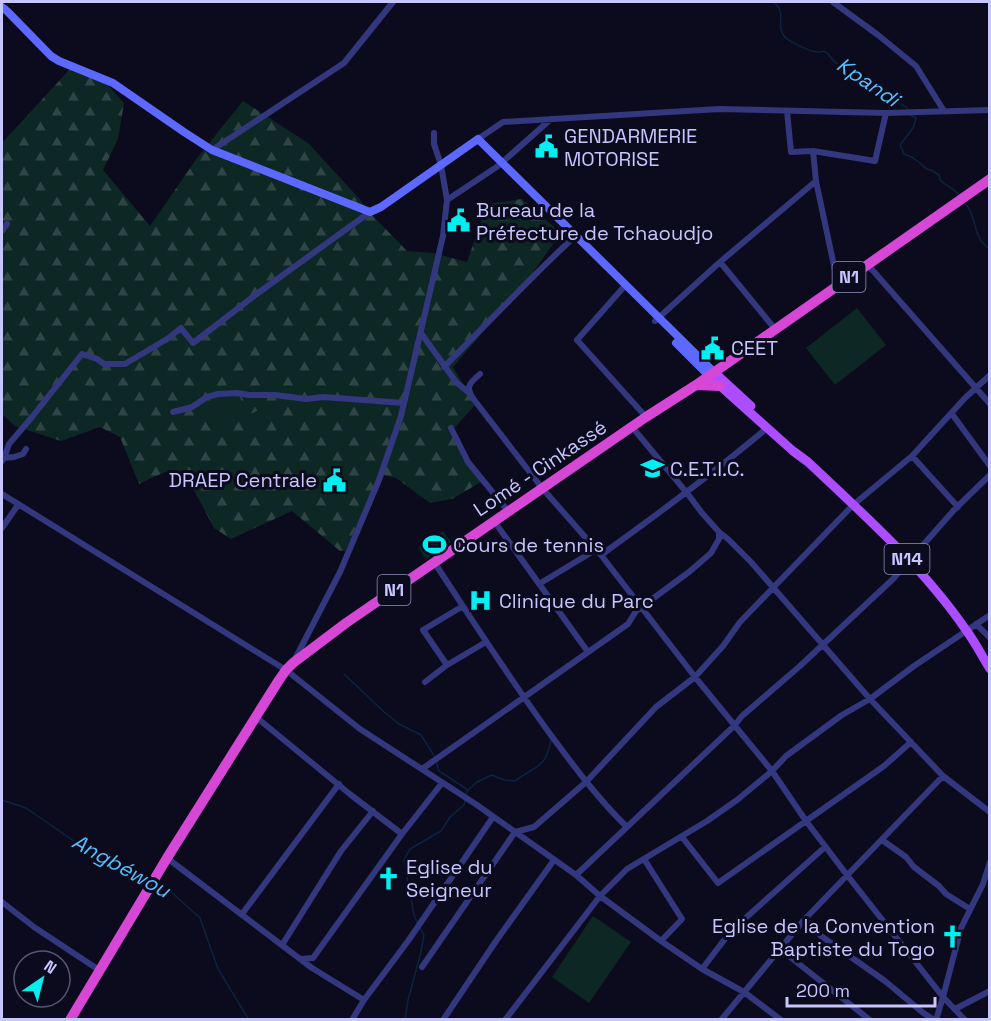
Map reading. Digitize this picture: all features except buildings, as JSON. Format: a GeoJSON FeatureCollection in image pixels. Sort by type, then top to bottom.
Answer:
{"type":"FeatureCollection","features":[{"type":"Feature","properties":{"kind":"highway","name":"Lomé - Cinkassé"},"geometry":{"type":"LineString","coordinates":[[70,1020],[167,858],[289,666],[346,623],[696,385],[990,179]]}},
{"type":"Feature","properties":{"kind":"highway"},"geometry":{"type":"LineString","coordinates":[[696,385],[720,386]]}},
{"type":"Feature","properties":{"kind":"main road"},"geometry":{"type":"LineString","coordinates":[[2,8],[51,56],[113,83],[212,150],[370,212],[381,207],[476,140],[711,374]]}},
{"type":"Feature","properties":{"kind":"main road"},"geometry":{"type":"LineString","coordinates":[[500,164],[622,289],[657,320]]}},
{"type":"Feature","properties":{"kind":"main road","name":"N14"},"geometry":{"type":"LineString","coordinates":[[711,374],[720,386],[808,462]]}},
{"type":"Feature","properties":{"kind":"main road","name":"N14"},"geometry":{"type":"LineString","coordinates":[[711,374],[795,448],[909,560],[966,630],[990,669]]}},
{"type":"Feature","properties":{"kind":"street"},"geometry":{"type":"LineString","coordinates":[[212,150],[344,63],[393,2]]}},
{"type":"Feature","properties":{"kind":"street"},"geometry":{"type":"LineString","coordinates":[[833,2],[916,66],[944,111]]}},
{"type":"Feature","properties":{"kind":"street"},"geometry":{"type":"LineString","coordinates":[[476,140],[504,122],[551,119],[719,110],[886,113],[990,110]]}},
{"type":"Feature","properties":{"kind":"street"},"geometry":{"type":"LineString","coordinates":[[787,111],[791,152],[813,151],[875,161],[886,113]]}},
{"type":"Feature","properties":{"kind":"street"},"geometry":{"type":"LineString","coordinates":[[447,200],[500,164],[551,119]]}},
{"type":"Feature","properties":{"kind":"street"},"geometry":{"type":"LineString","coordinates":[[289,666],[344,562],[379,480],[401,416],[443,236],[447,200],[441,165],[434,144],[434,134]]}},
{"type":"Feature","properties":{"kind":"street"},"geometry":{"type":"LineString","coordinates":[[813,151],[816,181],[838,285]]}},
{"type":"Feature","properties":{"kind":"street"},"geometry":{"type":"LineString","coordinates":[[657,320],[720,262],[816,181]]}},
{"type":"Feature","properties":{"kind":"street"},"geometry":{"type":"LineString","coordinates":[[3,459],[9,444],[82,354],[104,364],[125,364],[181,328],[193,343],[370,212]]}},
{"type":"Feature","properties":{"kind":"street"},"geometry":{"type":"LineString","coordinates":[[2,231],[7,224]]}},
{"type":"Feature","properties":{"kind":"street"},"geometry":{"type":"LineString","coordinates":[[444,367],[532,275],[572,239]]}},
{"type":"Feature","properties":{"kind":"street"},"geometry":{"type":"LineString","coordinates":[[720,262],[776,328]]}},
{"type":"Feature","properties":{"kind":"street"},"geometry":{"type":"LineString","coordinates":[[868,265],[990,404]]}},
{"type":"Feature","properties":{"kind":"street"},"geometry":{"type":"LineString","coordinates":[[622,289],[577,340],[646,417]]}},
{"type":"Feature","properties":{"kind":"street"},"geometry":{"type":"LineString","coordinates":[[421,333],[444,367],[468,392],[542,488],[599,552],[695,677],[772,771],[825,847],[943,997],[965,1020]]}},
{"type":"Feature","properties":{"kind":"street"},"geometry":{"type":"LineString","coordinates":[[468,392],[469,384],[480,374]]}},
{"type":"Feature","properties":{"kind":"street"},"geometry":{"type":"LineString","coordinates":[[422,967],[515,832],[534,827],[586,782],[656,707],[695,677],[723,646],[740,622],[853,505],[912,456],[990,375]]}},
{"type":"Feature","properties":{"kind":"street"},"geometry":{"type":"LineString","coordinates":[[173,412],[218,394],[237,393],[306,399],[323,397],[404,403]]}},
{"type":"Feature","properties":{"kind":"street"},"geometry":{"type":"LineString","coordinates":[[952,414],[990,466]]}},
{"type":"Feature","properties":{"kind":"street"},"geometry":{"type":"LineString","coordinates":[[633,427],[718,532],[728,538],[743,554],[870,699],[943,776],[990,812]]}},
{"type":"Feature","properties":{"kind":"street"},"geometry":{"type":"LineString","coordinates":[[451,428],[468,462],[508,511]]}},
{"type":"Feature","properties":{"kind":"street"},"geometry":{"type":"LineString","coordinates":[[540,584],[599,552],[687,493],[767,428]]}},
{"type":"Feature","properties":{"kind":"street"},"geometry":{"type":"LineString","coordinates":[[2,438],[9,444]]}},
{"type":"Feature","properties":{"kind":"street"},"geometry":{"type":"LineString","coordinates":[[3,459],[23,454],[26,449]]}},
{"type":"Feature","properties":{"kind":"street"},"geometry":{"type":"LineString","coordinates":[[912,456],[958,507]]}},
{"type":"Feature","properties":{"kind":"street"},"geometry":{"type":"LineString","coordinates":[[576,875],[742,716],[893,579],[958,507],[990,476]]}},
{"type":"Feature","properties":{"kind":"street"},"geometry":{"type":"LineString","coordinates":[[2,494],[289,666],[360,729],[466,798],[576,875],[600,896],[661,941],[702,969],[744,992],[781,1020]]}},
{"type":"Feature","properties":{"kind":"street"},"geometry":{"type":"LineString","coordinates":[[3,526],[18,505]]}},
{"type":"Feature","properties":{"kind":"street"},"geometry":{"type":"LineString","coordinates":[[2,515],[3,526]]}},
{"type":"Feature","properties":{"kind":"street"},"geometry":{"type":"LineString","coordinates":[[494,521],[588,652]]}},
{"type":"Feature","properties":{"kind":"street"},"geometry":{"type":"LineString","coordinates":[[422,770],[628,624],[636,611],[711,554],[719,538],[718,532]]}},
{"type":"Feature","properties":{"kind":"street"},"geometry":{"type":"LineString","coordinates":[[434,562],[523,697],[586,782],[609,810],[627,827]]}},
{"type":"Feature","properties":{"kind":"street"},"geometry":{"type":"LineString","coordinates":[[447,665],[423,630],[463,606]]}},
{"type":"Feature","properties":{"kind":"street"},"geometry":{"type":"LineString","coordinates":[[505,1020],[600,896],[627,869],[682,837],[737,800],[795,749],[990,615]]}},
{"type":"Feature","properties":{"kind":"street"},"geometry":{"type":"LineString","coordinates":[[976,624],[990,638]]}},
{"type":"Feature","properties":{"kind":"street"},"geometry":{"type":"LineString","coordinates":[[425,682],[447,665],[486,642]]}},
{"type":"Feature","properties":{"kind":"street"},"geometry":{"type":"LineString","coordinates":[[256,717],[402,834]]}},
{"type":"Feature","properties":{"kind":"street"},"geometry":{"type":"LineString","coordinates":[[682,837],[718,883],[884,766],[911,742]]}},
{"type":"Feature","properties":{"kind":"street"},"geometry":{"type":"LineString","coordinates":[[721,1020],[804,920],[943,776]]}},
{"type":"Feature","properties":{"kind":"street"},"geometry":{"type":"LineString","coordinates":[[312,968],[313,958],[402,834],[442,783]]}},
{"type":"Feature","properties":{"kind":"street"},"geometry":{"type":"LineString","coordinates":[[242,914],[339,784]]}},
{"type":"Feature","properties":{"kind":"street"},"geometry":{"type":"LineString","coordinates":[[282,945],[341,851],[373,811]]}},
{"type":"Feature","properties":{"kind":"street"},"geometry":{"type":"LineString","coordinates":[[352,1020],[493,817]]}},
{"type":"Feature","properties":{"kind":"street"},"geometry":{"type":"LineString","coordinates":[[882,840],[906,857],[914,867],[946,894],[970,909]]}},
{"type":"Feature","properties":{"kind":"street"},"geometry":{"type":"LineString","coordinates":[[702,969],[731,931],[825,847]]}},
{"type":"Feature","properties":{"kind":"street"},"geometry":{"type":"LineString","coordinates":[[167,858],[312,968],[364,1000]]}},
{"type":"Feature","properties":{"kind":"street"},"geometry":{"type":"LineString","coordinates":[[644,859],[682,918],[661,941]]}},
{"type":"Feature","properties":{"kind":"street"},"geometry":{"type":"LineString","coordinates":[[443,1020],[496,940],[554,860]]}},
{"type":"Feature","properties":{"kind":"street"},"geometry":{"type":"LineString","coordinates":[[804,920],[821,936],[935,1020],[961,928],[983,884],[990,862]]}},
{"type":"Feature","properties":{"kind":"street"},"geometry":{"type":"LineString","coordinates":[[2,902],[34,927],[99,970]]}},
{"type":"Feature","properties":{"kind":"street"},"geometry":{"type":"LineString","coordinates":[[780,949],[870,1020]]}},
{"type":"Feature","properties":{"kind":"street"},"geometry":{"type":"LineString","coordinates":[[300,959],[313,958]]}},
{"type":"Feature","properties":{"kind":"street"},"geometry":{"type":"LineString","coordinates":[[955,1009],[990,991]]}},
{"type":"Feature","properties":{"kind":"green space"},"geometry":{"type":"Polygon","coordinates":[[[70,69],[108,85],[124,103],[118,139],[103,170],[150,226],[197,158],[243,101],[308,143],[407,251],[433,253],[467,262],[487,204],[522,199],[561,233],[529,278],[453,367],[475,405],[450,433],[481,482],[452,499],[430,503],[396,478],[380,474],[345,551],[340,551],[292,511],[231,539],[214,528],[187,477],[165,472],[139,484],[120,437],[100,427],[61,441],[15,426],[2,414],[2,143],[70,69]]]}},
{"type":"Feature","properties":{"kind":"green space"},"geometry":{"type":"Polygon","coordinates":[[[857,308],[886,345],[835,385],[806,348],[857,308]]]}},
{"type":"Feature","properties":{"kind":"green space"},"geometry":{"type":"Polygon","coordinates":[[[239,395],[245,409],[208,425],[202,410],[239,395]]]}},
{"type":"Feature","properties":{"kind":"green space"},"geometry":{"type":"Polygon","coordinates":[[[270,405],[276,417],[252,428],[246,416],[270,405]]]}},
{"type":"Feature","properties":{"kind":"green space","name":"Cours de tennis"},"geometry":{"type":"Polygon","coordinates":[[[443,531],[451,542],[426,559],[418,548],[443,531]]]}},
{"type":"Feature","properties":{"kind":"green space"},"geometry":{"type":"Polygon","coordinates":[[[593,916],[631,942],[589,1003],[552,977],[593,916]]]}},
{"type":"Feature","properties":{"kind":"waterway","name":"Kpandi"},"geometry":{"type":"LineString","coordinates":[[773,2],[780,10],[784,36],[809,50],[825,52],[840,66],[853,71],[866,84],[882,87],[908,111]]}},
{"type":"Feature","properties":{"kind":"waterway","name":"Kpandi"},"geometry":{"type":"LineString","coordinates":[[910,115],[916,118],[913,128],[900,145],[904,154],[939,175],[940,180],[959,195]]}},
{"type":"Feature","properties":{"kind":"waterway","name":"Kpandi"},"geometry":{"type":"LineString","coordinates":[[964,203],[980,239],[990,250]]}},
{"type":"Feature","properties":{"kind":"waterway"},"geometry":{"type":"LineString","coordinates":[[344,674],[399,724],[421,735],[435,757]]}},
{"type":"Feature","properties":{"kind":"waterway"},"geometry":{"type":"LineString","coordinates":[[468,790],[477,782],[492,775],[504,780],[515,781],[543,761],[551,740]]}},
{"type":"Feature","properties":{"kind":"waterway"},"geometry":{"type":"LineString","coordinates":[[436,761],[439,771],[468,790],[466,795]]}},
{"type":"Feature","properties":{"kind":"waterway","name":"Angbéwou"},"geometry":{"type":"LineString","coordinates":[[2,800],[26,808],[103,861],[147,879]]}},
{"type":"Feature","properties":{"kind":"waterway"},"geometry":{"type":"LineString","coordinates":[[418,924],[414,915],[404,860],[410,849],[441,831],[450,817],[464,805],[465,800]]}},
{"type":"Feature","properties":{"kind":"waterway","name":"Angbéwou"},"geometry":{"type":"LineString","coordinates":[[157,884],[170,891],[200,918],[218,969],[249,1020]]}},
{"type":"Feature","properties":{"kind":"waterway"},"geometry":{"type":"LineString","coordinates":[[405,1020],[424,935],[420,928]]}},
{"type":"Feature","properties":{"kind":"place","name":"GENDARMERIE MOTORISE"},"geometry":{"type":"Point","coordinates":[546,147]}},
{"type":"Feature","properties":{"kind":"place","name":"Bureau de la Préfecture de Tchaoudjo"},"geometry":{"type":"Point","coordinates":[458,221]}},
{"type":"Feature","properties":{"kind":"place","name":"CEET"},"geometry":{"type":"Point","coordinates":[713,348]}},
{"type":"Feature","properties":{"kind":"place","name":"C.E.T.I.C."},"geometry":{"type":"Point","coordinates":[652,469]}},
{"type":"Feature","properties":{"kind":"place","name":"DRAEP Centrale"},"geometry":{"type":"Point","coordinates":[335,480]}},
{"type":"Feature","properties":{"kind":"place","name":"Cours de tennis"},"geometry":{"type":"Point","coordinates":[435,545]}},
{"type":"Feature","properties":{"kind":"place","name":"Clinique du Parc"},"geometry":{"type":"Point","coordinates":[481,601]}},
{"type":"Feature","properties":{"kind":"place","name":"Eglise du Seigneur"},"geometry":{"type":"Point","coordinates":[388,878]}},
{"type":"Feature","properties":{"kind":"place","name":"Eglise de la Convention Baptiste du Togo"},"geometry":{"type":"Point","coordinates":[953,937]}}]}
